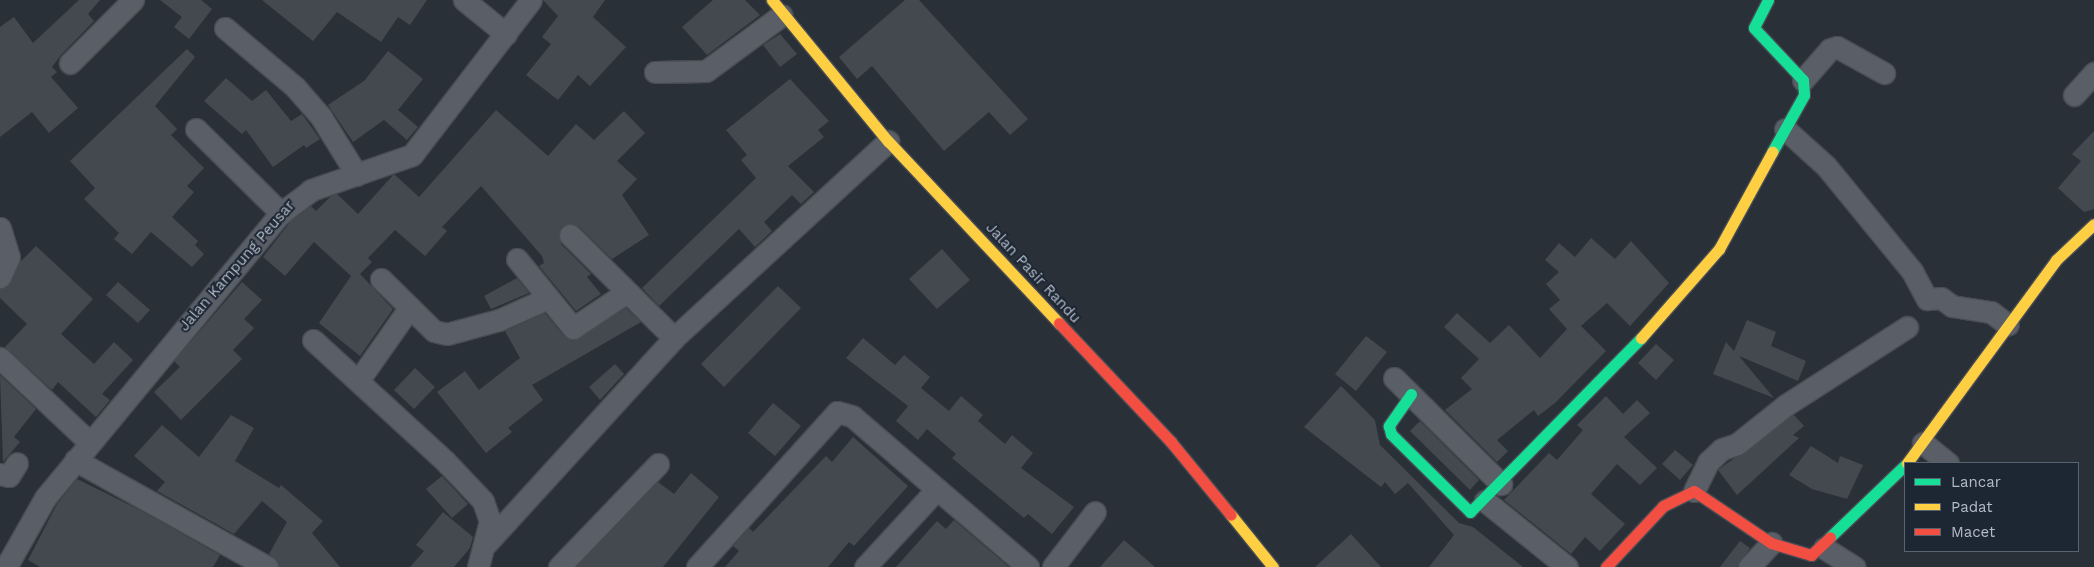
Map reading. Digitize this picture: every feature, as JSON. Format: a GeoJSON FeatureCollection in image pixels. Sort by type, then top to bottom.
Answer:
{"type":"FeatureCollection","features":[{"type":"Feature","properties":{"kind":"street"},"geometry":{"type":"LineString","coordinates":[[70,63],[133,0]]}},
{"type":"Feature","properties":{"kind":"street"},"geometry":{"type":"LineString","coordinates":[[464,0],[506,34]]}},
{"type":"Feature","properties":{"kind":"street","name":"Jalan Kampung Peusar"},"geometry":{"type":"LineString","coordinates":[[6,567],[45,498],[89,442],[281,213],[311,190],[412,155],[531,0]]}},
{"type":"Feature","properties":{"kind":"street"},"geometry":{"type":"LineString","coordinates":[[1411,394],[1389,426],[1391,434],[1463,509],[1470,512],[1485,501],[1610,373],[1719,249],[1804,95],[1802,80],[1754,28],[1768,0]]}},
{"type":"Feature","properties":{"kind":"street"},"geometry":{"type":"LineString","coordinates":[[655,72],[706,71],[777,8]]}},
{"type":"Feature","properties":{"kind":"street","name":"Jalan Pasir Randu"},"geometry":{"type":"LineString","coordinates":[[777,8],[888,141],[1171,442],[1273,567]]}},
{"type":"Feature","properties":{"kind":"street"},"geometry":{"type":"LineString","coordinates":[[225,28],[295,87],[321,117],[357,175]]}},
{"type":"Feature","properties":{"kind":"street"},"geometry":{"type":"LineString","coordinates":[[1802,80],[1830,49],[1837,47],[1884,74]]}},
{"type":"Feature","properties":{"kind":"street"},"geometry":{"type":"LineString","coordinates":[[2074,95],[2094,73]]}},
{"type":"Feature","properties":{"kind":"street"},"geometry":{"type":"LineString","coordinates":[[196,129],[281,213]]}},
{"type":"Feature","properties":{"kind":"street"},"geometry":{"type":"LineString","coordinates":[[1785,129],[1826,166],[1912,271],[1927,299],[1941,298],[1952,306],[1991,312],[2008,325]]}},
{"type":"Feature","properties":{"kind":"street"},"geometry":{"type":"LineString","coordinates":[[487,543],[674,338],[888,141]]}},
{"type":"Feature","properties":{"kind":"street"},"geometry":{"type":"LineString","coordinates":[[1908,462],[2056,260],[2094,224]]}},
{"type":"Feature","properties":{"kind":"street"},"geometry":{"type":"LineString","coordinates":[[0,228],[9,257],[0,276]]}},
{"type":"Feature","properties":{"kind":"street"},"geometry":{"type":"LineString","coordinates":[[570,235],[674,338]]}},
{"type":"Feature","properties":{"kind":"street"},"geometry":{"type":"LineString","coordinates":[[517,259],[574,328],[627,292]]}},
{"type":"Feature","properties":{"kind":"street"},"geometry":{"type":"LineString","coordinates":[[381,279],[434,331],[447,334],[499,320],[548,298]]}},
{"type":"Feature","properties":{"kind":"street"},"geometry":{"type":"LineString","coordinates":[[358,381],[410,307]]}},
{"type":"Feature","properties":{"kind":"street"},"geometry":{"type":"LineString","coordinates":[[1606,567],[1663,506],[1694,491],[1708,462],[1722,449],[1737,444],[1786,405],[1906,327]]}},
{"type":"Feature","properties":{"kind":"street"},"geometry":{"type":"LineString","coordinates":[[313,340],[483,502],[490,521],[487,543],[478,567]]}},
{"type":"Feature","properties":{"kind":"street"},"geometry":{"type":"LineString","coordinates":[[0,358],[89,442]]}},
{"type":"Feature","properties":{"kind":"street"},"geometry":{"type":"LineString","coordinates":[[1394,378],[1501,484]]}},
{"type":"Feature","properties":{"kind":"street"},"geometry":{"type":"LineString","coordinates":[[697,567],[837,412],[852,416],[1028,567]]}},
{"type":"Feature","properties":{"kind":"street"},"geometry":{"type":"LineString","coordinates":[[1923,443],[1947,462]]}},
{"type":"Feature","properties":{"kind":"street"},"geometry":{"type":"LineString","coordinates":[[75,460],[267,567]]}},
{"type":"Feature","properties":{"kind":"street"},"geometry":{"type":"LineString","coordinates":[[559,567],[658,464]]}},
{"type":"Feature","properties":{"kind":"street"},"geometry":{"type":"LineString","coordinates":[[1813,557],[1904,466]]}},
{"type":"Feature","properties":{"kind":"street"},"geometry":{"type":"LineString","coordinates":[[865,567],[938,489]]}},
{"type":"Feature","properties":{"kind":"street"},"geometry":{"type":"LineString","coordinates":[[1694,491],[1771,542],[1813,557],[1854,567]]}},
{"type":"Feature","properties":{"kind":"street"},"geometry":{"type":"LineString","coordinates":[[1485,501],[1566,567]]}},
{"type":"Feature","properties":{"kind":"street"},"geometry":{"type":"LineString","coordinates":[[1053,567],[1095,512]]}},
{"type":"Feature","properties":{"kind":"street"},"geometry":{"type":"LineString","coordinates":[[1749,567],[1771,542]]}},
{"type":"Feature","properties":{"kind":"building"},"geometry":{"type":"Polygon","coordinates":[[[79,0],[100,0],[88,14],[94,21],[61,55],[52,67],[57,72],[51,77],[78,108],[49,133],[32,112],[0,137],[0,27],[14,17],[33,43],[79,0]]]}},
{"type":"Feature","properties":{"kind":"building"},"geometry":{"type":"Polygon","coordinates":[[[160,0],[201,0],[212,9],[189,39],[174,27],[182,17],[160,0]]]}},
{"type":"Feature","properties":{"kind":"building"},"geometry":{"type":"Polygon","coordinates":[[[262,0],[427,0],[410,25],[398,17],[381,42],[337,12],[313,41],[262,0]]]}},
{"type":"Feature","properties":{"kind":"building"},"geometry":{"type":"Polygon","coordinates":[[[543,0],[605,0],[593,17],[626,47],[590,86],[578,75],[558,100],[526,75],[551,44],[542,37],[558,16],[543,0]]]}},
{"type":"Feature","properties":{"kind":"building"},"geometry":{"type":"Polygon","coordinates":[[[713,0],[745,0],[760,15],[707,55],[682,27],[713,0]]]}},
{"type":"Feature","properties":{"kind":"building"},"geometry":{"type":"Polygon","coordinates":[[[905,0],[919,0],[1028,119],[1010,135],[989,112],[944,151],[872,66],[857,79],[839,57],[905,0]]]}},
{"type":"Feature","properties":{"kind":"building"},"geometry":{"type":"Polygon","coordinates":[[[780,34],[797,54],[780,67],[763,45],[780,34]]]}},
{"type":"Feature","properties":{"kind":"building"},"geometry":{"type":"Polygon","coordinates":[[[187,49],[195,57],[155,106],[177,129],[171,135],[204,168],[187,186],[194,192],[172,217],[198,241],[195,245],[204,254],[192,267],[151,232],[132,254],[114,239],[119,233],[84,199],[95,188],[70,161],[187,49]]]}},
{"type":"Feature","properties":{"kind":"building"},"geometry":{"type":"Polygon","coordinates":[[[388,51],[423,79],[398,110],[418,127],[407,140],[384,120],[353,142],[328,105],[364,81],[388,51]]]}},
{"type":"Feature","properties":{"kind":"building"},"geometry":{"type":"Polygon","coordinates":[[[226,78],[252,101],[266,90],[291,121],[302,114],[320,139],[306,148],[304,145],[273,167],[246,130],[242,134],[204,101],[226,78]]]}},
{"type":"Feature","properties":{"kind":"building"},"geometry":{"type":"Polygon","coordinates":[[[790,79],[829,121],[818,130],[824,137],[788,166],[814,192],[801,204],[792,195],[764,222],[772,231],[755,247],[739,229],[659,306],[642,288],[756,178],[741,160],[747,155],[726,130],[790,79]]]}},
{"type":"Feature","properties":{"kind":"building"},"geometry":{"type":"Polygon","coordinates":[[[496,110],[548,156],[576,124],[594,140],[624,111],[645,133],[617,161],[637,179],[622,195],[649,235],[612,259],[578,226],[561,227],[561,244],[591,274],[587,277],[601,294],[576,311],[539,266],[544,263],[542,256],[481,186],[442,227],[447,231],[425,256],[395,230],[368,258],[372,262],[360,274],[393,309],[360,356],[319,323],[351,276],[314,242],[285,276],[263,257],[291,221],[311,206],[316,211],[330,197],[337,194],[358,214],[394,174],[419,197],[496,110]]]}},
{"type":"Feature","properties":{"kind":"building"},"geometry":{"type":"Polygon","coordinates":[[[2094,131],[2094,209],[2084,212],[2058,188],[2081,161],[2072,154],[2094,131]]]}},
{"type":"Feature","properties":{"kind":"building"},"geometry":{"type":"Polygon","coordinates":[[[1591,238],[1615,259],[1631,241],[1669,283],[1630,326],[1607,303],[1581,326],[1606,351],[1555,403],[1538,416],[1534,410],[1497,440],[1508,451],[1497,462],[1445,410],[1472,389],[1461,378],[1479,359],[1444,327],[1457,313],[1490,343],[1509,325],[1540,358],[1567,329],[1549,309],[1560,300],[1546,284],[1559,272],[1545,260],[1559,243],[1575,257],[1591,238]]]}},
{"type":"Feature","properties":{"kind":"building"},"geometry":{"type":"Polygon","coordinates":[[[36,246],[93,299],[61,334],[94,364],[114,342],[133,360],[102,394],[110,400],[96,417],[58,382],[52,390],[5,347],[27,324],[0,298],[0,289],[8,287],[20,262],[36,246]]]}},
{"type":"Feature","properties":{"kind":"building"},"geometry":{"type":"Polygon","coordinates":[[[942,249],[970,280],[937,309],[909,279],[942,249]]]}},
{"type":"Feature","properties":{"kind":"building"},"geometry":{"type":"Polygon","coordinates":[[[517,278],[529,293],[491,309],[484,296],[517,278]]]}},
{"type":"Feature","properties":{"kind":"building"},"geometry":{"type":"Polygon","coordinates":[[[118,282],[150,310],[138,323],[106,295],[118,282]]]}},
{"type":"Feature","properties":{"kind":"building"},"geometry":{"type":"Polygon","coordinates":[[[242,282],[262,300],[244,319],[254,328],[233,350],[242,359],[181,420],[154,392],[180,367],[174,361],[242,282]]]}},
{"type":"Feature","properties":{"kind":"building"},"geometry":{"type":"Polygon","coordinates":[[[778,286],[801,308],[724,387],[701,364],[778,286]]]}},
{"type":"Feature","properties":{"kind":"building"},"geometry":{"type":"Polygon","coordinates":[[[626,308],[641,322],[532,385],[543,400],[508,428],[512,432],[486,453],[437,392],[465,371],[479,390],[520,358],[505,331],[545,313],[564,336],[574,340],[626,308]]]}},
{"type":"Feature","properties":{"kind":"building"},"geometry":{"type":"Polygon","coordinates":[[[1747,320],[1776,332],[1771,346],[1806,361],[1798,381],[1739,356],[1774,398],[1713,374],[1726,342],[1734,351],[1747,320]]]}},
{"type":"Feature","properties":{"kind":"building"},"geometry":{"type":"Polygon","coordinates":[[[1366,336],[1387,352],[1356,391],[1335,374],[1366,336]]]}},
{"type":"Feature","properties":{"kind":"building"},"geometry":{"type":"Polygon","coordinates":[[[863,338],[895,365],[904,355],[930,377],[921,388],[949,411],[961,396],[983,415],[978,421],[1005,444],[1012,435],[1033,453],[1021,468],[1074,507],[1052,534],[1028,514],[1024,518],[952,458],[956,454],[927,429],[918,440],[896,421],[908,406],[846,358],[863,338]]]}},
{"type":"Feature","properties":{"kind":"building"},"geometry":{"type":"Polygon","coordinates":[[[1656,344],[1674,360],[1656,380],[1638,363],[1656,344]]]}},
{"type":"Feature","properties":{"kind":"building"},"geometry":{"type":"Polygon","coordinates":[[[615,364],[624,374],[600,400],[589,387],[615,364]]]}},
{"type":"Feature","properties":{"kind":"building"},"geometry":{"type":"Polygon","coordinates":[[[415,368],[435,387],[414,409],[394,390],[415,368]]]}},
{"type":"Feature","properties":{"kind":"building"},"geometry":{"type":"Polygon","coordinates":[[[0,375],[36,409],[14,437],[20,442],[3,462],[0,375]]]}},
{"type":"Feature","properties":{"kind":"building"},"geometry":{"type":"Polygon","coordinates":[[[1341,386],[1375,420],[1380,445],[1459,523],[1473,527],[1523,567],[1429,567],[1454,535],[1408,483],[1395,494],[1385,482],[1381,487],[1304,427],[1341,386]]]}},
{"type":"Feature","properties":{"kind":"building"},"geometry":{"type":"Polygon","coordinates":[[[1606,396],[1623,414],[1637,400],[1650,413],[1624,437],[1657,468],[1640,485],[1617,464],[1591,494],[1625,524],[1600,551],[1585,537],[1571,554],[1504,500],[1549,453],[1557,460],[1583,430],[1577,425],[1606,396]]]}},
{"type":"Feature","properties":{"kind":"building"},"geometry":{"type":"Polygon","coordinates":[[[773,403],[801,426],[775,456],[748,433],[773,403]]]}},
{"type":"Feature","properties":{"kind":"building"},"geometry":{"type":"Polygon","coordinates":[[[231,415],[254,428],[235,461],[279,488],[281,485],[323,521],[312,533],[340,567],[279,567],[269,554],[287,522],[262,501],[234,534],[157,491],[165,482],[134,456],[162,425],[199,457],[231,415]]]}},
{"type":"Feature","properties":{"kind":"building"},"geometry":{"type":"Polygon","coordinates":[[[1794,415],[1804,426],[1793,435],[1799,438],[1737,495],[1718,470],[1794,415]]]}},
{"type":"Feature","properties":{"kind":"building"},"geometry":{"type":"Polygon","coordinates":[[[1420,421],[1479,480],[1470,490],[1410,431],[1420,421]]]}},
{"type":"Feature","properties":{"kind":"building"},"geometry":{"type":"Polygon","coordinates":[[[853,437],[908,486],[854,546],[849,542],[828,567],[725,567],[739,551],[733,546],[749,528],[753,532],[826,456],[832,462],[853,437]]]}},
{"type":"Feature","properties":{"kind":"building"},"geometry":{"type":"Polygon","coordinates":[[[1811,446],[1838,463],[1840,456],[1863,465],[1847,499],[1812,489],[1789,475],[1811,446]]]}},
{"type":"Feature","properties":{"kind":"building"},"geometry":{"type":"Polygon","coordinates":[[[1675,450],[1693,465],[1680,480],[1662,464],[1675,450]]]}},
{"type":"Feature","properties":{"kind":"building"},"geometry":{"type":"Polygon","coordinates":[[[691,473],[719,497],[663,567],[576,567],[658,482],[674,494],[691,473]]]}},
{"type":"Feature","properties":{"kind":"building"},"geometry":{"type":"Polygon","coordinates":[[[442,476],[468,504],[452,518],[426,489],[442,476]]]}},
{"type":"Feature","properties":{"kind":"building"},"geometry":{"type":"Polygon","coordinates":[[[77,479],[140,510],[220,555],[213,567],[40,567],[28,560],[57,504],[77,479]]]}},
{"type":"Feature","properties":{"kind":"building"},"geometry":{"type":"Polygon","coordinates":[[[443,512],[473,537],[470,548],[454,567],[410,567],[424,551],[416,545],[443,512]]]}},
{"type":"Feature","properties":{"kind":"building"},"geometry":{"type":"Polygon","coordinates":[[[954,520],[1009,567],[896,567],[937,521],[946,529],[954,520]]]}},
{"type":"Feature","properties":{"kind":"building"},"geometry":{"type":"Polygon","coordinates":[[[1351,534],[1381,567],[1315,567],[1351,534]]]}},
{"type":"Feature","properties":{"kind":"building"},"geometry":{"type":"Polygon","coordinates":[[[1124,540],[1155,567],[1100,567],[1124,540]]]}},
{"type":"Feature","properties":{"kind":"building"},"geometry":{"type":"Polygon","coordinates":[[[1740,541],[1750,548],[1737,567],[1720,567],[1740,541]]]}},
{"type":"Feature","properties":{"kind":"traffic: fast"},"geometry":{"type":"LineString","coordinates":[[1768,0],[1754,28],[1803,80],[1804,95],[1772,152]]}},
{"type":"Feature","properties":{"kind":"traffic: fast"},"geometry":{"type":"LineString","coordinates":[[1411,394],[1389,426],[1391,434],[1470,512],[1641,338]]}},
{"type":"Feature","properties":{"kind":"traffic: fast"},"geometry":{"type":"LineString","coordinates":[[1830,537],[1904,466]]}},
{"type":"Feature","properties":{"kind":"traffic: slow"},"geometry":{"type":"LineString","coordinates":[[772,0],[888,141],[1059,323]]}},
{"type":"Feature","properties":{"kind":"traffic: slow"},"geometry":{"type":"LineString","coordinates":[[1641,338],[1719,249],[1772,152]]}},
{"type":"Feature","properties":{"kind":"traffic: slow"},"geometry":{"type":"LineString","coordinates":[[1908,462],[2056,260],[2094,224]]}},
{"type":"Feature","properties":{"kind":"traffic: slow"},"geometry":{"type":"LineString","coordinates":[[1231,515],[1273,567]]}},
{"type":"Feature","properties":{"kind":"traffic: jam"},"geometry":{"type":"LineString","coordinates":[[1059,323],[1171,442],[1231,515]]}},
{"type":"Feature","properties":{"kind":"traffic: jam"},"geometry":{"type":"LineString","coordinates":[[1606,567],[1663,506],[1694,491],[1771,543],[1811,555],[1830,537]]}}]}
